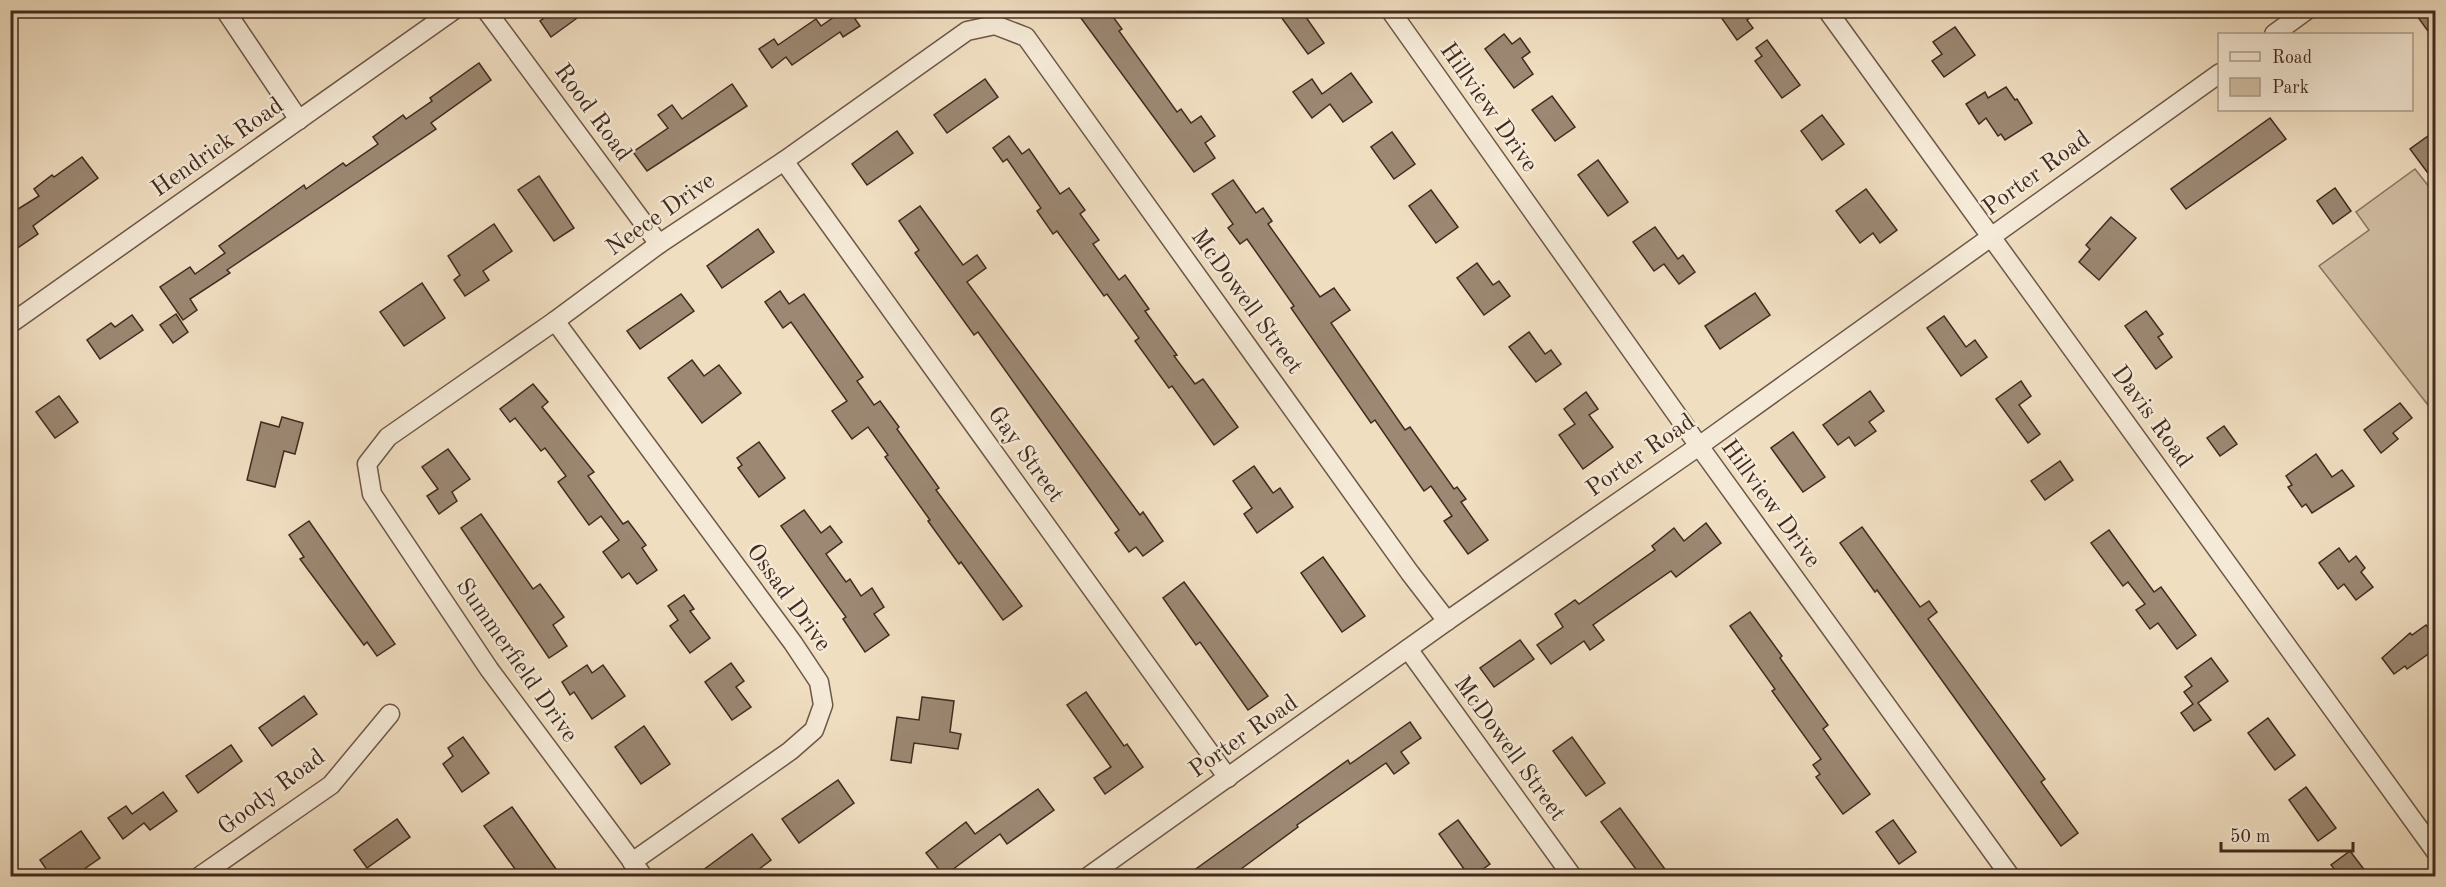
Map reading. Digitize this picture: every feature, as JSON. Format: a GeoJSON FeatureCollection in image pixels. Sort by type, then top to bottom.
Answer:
{"type":"FeatureCollection","features":[{"type":"Feature","properties":{"kind":"street"},"geometry":{"type":"LineString","coordinates":[[225,10],[299,120]]}},
{"type":"Feature","properties":{"kind":"street","name":"Hendrick Road"},"geometry":{"type":"LineString","coordinates":[[10,324],[454,10]]}},
{"type":"Feature","properties":{"kind":"street","name":"Rood Road"},"geometry":{"type":"LineString","coordinates":[[486,10],[658,244]]}},
{"type":"Feature","properties":{"kind":"street","name":"Hillview Drive"},"geometry":{"type":"LineString","coordinates":[[1390,10],[1699,446],[2010,876]]}},
{"type":"Feature","properties":{"kind":"street","name":"Davis Road"},"geometry":{"type":"LineString","coordinates":[[1827,10],[2436,852]]}},
{"type":"Feature","properties":{"kind":"street"},"geometry":{"type":"LineString","coordinates":[[2275,33],[2304,11]]}},
{"type":"Feature","properties":{"kind":"street","name":"Neece Drive"},"geometry":{"type":"LineString","coordinates":[[367,464],[388,437],[555,321],[658,244],[784,161],[967,31],[996,25]]}},
{"type":"Feature","properties":{"kind":"street","name":"McDowell Street"},"geometry":{"type":"LineString","coordinates":[[996,25],[1026,37],[1410,573],[1447,621]]}},
{"type":"Feature","properties":{"kind":"street","name":"Porter Road"},"geometry":{"type":"LineString","coordinates":[[1089,876],[1447,621],[1699,446],[2218,74]]}},
{"type":"Feature","properties":{"kind":"street","name":"Gay Street"},"geometry":{"type":"LineString","coordinates":[[784,161],[1228,778]]}},
{"type":"Feature","properties":{"kind":"street","name":"Ossad Drive"},"geometry":{"type":"LineString","coordinates":[[555,321],[792,643],[819,682],[823,705],[814,730],[638,869]]}},
{"type":"Feature","properties":{"kind":"street","name":"Summerfield Drive"},"geometry":{"type":"LineString","coordinates":[[367,464],[372,494],[476,649],[638,869]]}},
{"type":"Feature","properties":{"kind":"street","name":"McDowell Street"},"geometry":{"type":"LineString","coordinates":[[1408,649],[1572,876]]}},
{"type":"Feature","properties":{"kind":"street","name":"Goody Road"},"geometry":{"type":"LineString","coordinates":[[200,876],[331,785],[390,714]]}},
{"type":"Feature","properties":{"kind":"green space"},"geometry":{"type":"Polygon","coordinates":[[[2415,169],[2430,188],[2435,185],[2435,414],[2319,266],[2369,230],[2356,212],[2415,169]]]}},
{"type":"Feature","properties":{"kind":"building"},"geometry":{"type":"Polygon","coordinates":[[[555,10],[588,10],[551,37],[540,21],[555,10]]]}},
{"type":"Feature","properties":{"kind":"building"},"geometry":{"type":"Polygon","coordinates":[[[844,10],[868,10],[855,19],[860,26],[843,37],[840,32],[792,65],[786,57],[772,68],[759,49],[774,39],[778,45],[816,19],[821,26],[844,10]]]}},
{"type":"Feature","properties":{"kind":"building"},"geometry":{"type":"Polygon","coordinates":[[[1075,10],[1108,10],[1122,29],[1119,31],[1177,112],[1181,109],[1191,123],[1201,116],[1215,136],[1205,143],[1215,158],[1194,172],[1075,10]]]}},
{"type":"Feature","properties":{"kind":"building"},"geometry":{"type":"Polygon","coordinates":[[[1276,10],[1301,10],[1324,43],[1308,54],[1276,10]]]}},
{"type":"Feature","properties":{"kind":"building"},"geometry":{"type":"Polygon","coordinates":[[[1716,10],[1761,10],[1747,20],[1753,28],[1737,40],[1716,10]]]}},
{"type":"Feature","properties":{"kind":"building"},"geometry":{"type":"Polygon","coordinates":[[[2425,10],[2436,10],[2436,42],[2417,16],[2425,10]]]}},
{"type":"Feature","properties":{"kind":"building"},"geometry":{"type":"Polygon","coordinates":[[[1955,27],[1975,55],[1944,77],[1932,61],[1942,54],[1933,42],[1955,27]]]}},
{"type":"Feature","properties":{"kind":"building"},"geometry":{"type":"Polygon","coordinates":[[[1504,34],[1512,44],[1520,38],[1530,52],[1522,58],[1533,74],[1514,88],[1485,49],[1504,34]]]}},
{"type":"Feature","properties":{"kind":"building"},"geometry":{"type":"Polygon","coordinates":[[[1767,40],[1800,85],[1782,98],[1755,61],[1762,56],[1756,48],[1767,40]]]}},
{"type":"Feature","properties":{"kind":"building"},"geometry":{"type":"Polygon","coordinates":[[[479,63],[491,80],[431,123],[436,129],[227,270],[230,273],[190,299],[197,310],[183,320],[160,287],[190,267],[195,274],[225,253],[219,246],[304,185],[306,189],[343,163],[346,166],[378,144],[373,137],[403,115],[406,119],[432,101],[430,98],[479,63]]]}},
{"type":"Feature","properties":{"kind":"building"},"geometry":{"type":"Polygon","coordinates":[[[1351,73],[1372,102],[1343,122],[1330,104],[1312,118],[1293,92],[1312,79],[1322,94],[1351,73]]]}},
{"type":"Feature","properties":{"kind":"building"},"geometry":{"type":"Polygon","coordinates":[[[985,79],[998,97],[947,133],[934,115],[985,79]]]}},
{"type":"Feature","properties":{"kind":"building"},"geometry":{"type":"Polygon","coordinates":[[[732,84],[747,106],[647,171],[633,152],[668,128],[658,115],[672,105],[682,119],[732,84]]]}},
{"type":"Feature","properties":{"kind":"building"},"geometry":{"type":"Polygon","coordinates":[[[2006,87],[2015,100],[2017,99],[2032,123],[2005,140],[2001,134],[1998,136],[1986,118],[1979,124],[1966,104],[1985,92],[1988,98],[2006,87]]]}},
{"type":"Feature","properties":{"kind":"building"},"geometry":{"type":"Polygon","coordinates":[[[1552,96],[1575,127],[1555,141],[1532,110],[1552,96]]]}},
{"type":"Feature","properties":{"kind":"building"},"geometry":{"type":"Polygon","coordinates":[[[1822,115],[1844,144],[1822,160],[1801,131],[1822,115]]]}},
{"type":"Feature","properties":{"kind":"building"},"geometry":{"type":"Polygon","coordinates":[[[2270,118],[2286,139],[2186,209],[2171,189],[2270,118]]]}},
{"type":"Feature","properties":{"kind":"building"},"geometry":{"type":"Polygon","coordinates":[[[897,131],[913,153],[867,185],[852,164],[897,131]]]}},
{"type":"Feature","properties":{"kind":"building"},"geometry":{"type":"Polygon","coordinates":[[[1392,132],[1415,164],[1394,179],[1371,147],[1392,132]]]}},
{"type":"Feature","properties":{"kind":"building"},"geometry":{"type":"Polygon","coordinates":[[[1009,136],[1022,154],[1029,149],[1060,194],[1069,188],[1085,210],[1080,214],[1099,240],[1093,244],[1119,280],[1125,275],[1149,309],[1145,311],[1195,384],[1203,379],[1238,427],[1214,445],[1172,386],[1169,388],[1135,341],[1139,338],[1107,294],[1104,296],[1057,231],[1053,234],[1037,211],[1041,208],[1007,159],[1003,162],[993,148],[1009,136]]]}},
{"type":"Feature","properties":{"kind":"building"},"geometry":{"type":"Polygon","coordinates":[[[2428,136],[2436,146],[2436,184],[2410,149],[2428,136]]]}},
{"type":"Feature","properties":{"kind":"building"},"geometry":{"type":"Polygon","coordinates":[[[82,157],[98,178],[33,226],[38,234],[10,253],[10,214],[39,196],[34,189],[82,157]]]}},
{"type":"Feature","properties":{"kind":"building"},"geometry":{"type":"Polygon","coordinates":[[[1598,160],[1628,202],[1608,216],[1578,175],[1598,160]]]}},
{"type":"Feature","properties":{"kind":"building"},"geometry":{"type":"Polygon","coordinates":[[[539,176],[574,228],[554,241],[518,190],[539,176]]]}},
{"type":"Feature","properties":{"kind":"building"},"geometry":{"type":"Polygon","coordinates":[[[1233,180],[1256,213],[1263,208],[1272,221],[1268,224],[1320,297],[1334,288],[1350,310],[1331,323],[1405,430],[1410,427],[1454,489],[1457,487],[1466,499],[1461,502],[1488,540],[1468,554],[1444,521],[1452,516],[1431,486],[1424,491],[1375,420],[1371,423],[1291,308],[1294,306],[1247,239],[1240,244],[1228,228],[1233,224],[1212,194],[1233,180]]]}},
{"type":"Feature","properties":{"kind":"building"},"geometry":{"type":"Polygon","coordinates":[[[2335,188],[2351,211],[2333,224],[2317,201],[2335,188]]]}},
{"type":"Feature","properties":{"kind":"building"},"geometry":{"type":"Polygon","coordinates":[[[1866,189],[1897,230],[1880,243],[1873,233],[1860,243],[1836,211],[1866,189]]]}},
{"type":"Feature","properties":{"kind":"building"},"geometry":{"type":"Polygon","coordinates":[[[1431,190],[1458,227],[1436,243],[1409,206],[1431,190]]]}},
{"type":"Feature","properties":{"kind":"building"},"geometry":{"type":"Polygon","coordinates":[[[920,206],[963,265],[977,255],[986,268],[967,282],[1140,515],[1143,512],[1163,541],[1143,556],[1136,547],[1129,552],[1115,533],[1119,530],[978,332],[974,335],[915,253],[919,250],[899,221],[920,206]]]}},
{"type":"Feature","properties":{"kind":"building"},"geometry":{"type":"Polygon","coordinates":[[[2111,217],[2136,238],[2099,280],[2079,262],[2090,249],[2086,245],[2111,217]]]}},
{"type":"Feature","properties":{"kind":"building"},"geometry":{"type":"Polygon","coordinates":[[[494,224],[512,251],[483,271],[489,280],[465,296],[454,280],[460,275],[448,256],[494,224]]]}},
{"type":"Feature","properties":{"kind":"building"},"geometry":{"type":"Polygon","coordinates":[[[1655,227],[1678,259],[1683,255],[1695,272],[1679,284],[1664,264],[1654,271],[1633,242],[1655,227]]]}},
{"type":"Feature","properties":{"kind":"building"},"geometry":{"type":"Polygon","coordinates":[[[758,229],[774,252],[722,288],[707,266],[758,229]]]}},
{"type":"Feature","properties":{"kind":"building"},"geometry":{"type":"Polygon","coordinates":[[[1477,263],[1493,285],[1499,281],[1510,296],[1484,315],[1457,278],[1477,263]]]}},
{"type":"Feature","properties":{"kind":"building"},"geometry":{"type":"Polygon","coordinates":[[[422,283],[445,318],[404,346],[380,312],[422,283]]]}},
{"type":"Feature","properties":{"kind":"building"},"geometry":{"type":"Polygon","coordinates":[[[780,291],[789,304],[804,294],[863,377],[857,381],[874,405],[880,401],[939,488],[936,490],[1022,606],[1003,620],[928,521],[930,520],[885,457],[888,455],[868,427],[852,439],[832,411],[847,401],[791,322],[783,328],[765,302],[780,291]]]}},
{"type":"Feature","properties":{"kind":"building"},"geometry":{"type":"Polygon","coordinates":[[[1755,293],[1770,315],[1720,349],[1705,326],[1755,293]]]}},
{"type":"Feature","properties":{"kind":"building"},"geometry":{"type":"Polygon","coordinates":[[[681,294],[694,311],[640,349],[627,331],[681,294]]]}},
{"type":"Feature","properties":{"kind":"building"},"geometry":{"type":"Polygon","coordinates":[[[2146,311],[2163,334],[2158,337],[2172,357],[2156,369],[2125,326],[2146,311]]]}},
{"type":"Feature","properties":{"kind":"building"},"geometry":{"type":"Polygon","coordinates":[[[176,314],[188,332],[173,343],[160,325],[176,314]]]}},
{"type":"Feature","properties":{"kind":"building"},"geometry":{"type":"Polygon","coordinates":[[[132,315],[143,330],[100,359],[87,340],[111,323],[115,327],[132,315]]]}},
{"type":"Feature","properties":{"kind":"building"},"geometry":{"type":"Polygon","coordinates":[[[1944,316],[1966,347],[1975,340],[1987,357],[1961,376],[1927,328],[1944,316]]]}},
{"type":"Feature","properties":{"kind":"building"},"geometry":{"type":"Polygon","coordinates":[[[1529,332],[1545,354],[1551,350],[1561,364],[1536,382],[1509,347],[1529,332]]]}},
{"type":"Feature","properties":{"kind":"building"},"geometry":{"type":"Polygon","coordinates":[[[692,360],[704,376],[719,365],[741,393],[702,423],[668,378],[692,360]]]}},
{"type":"Feature","properties":{"kind":"building"},"geometry":{"type":"Polygon","coordinates":[[[2021,381],[2031,396],[2019,405],[2040,434],[2028,443],[1996,399],[2021,381]]]}},
{"type":"Feature","properties":{"kind":"building"},"geometry":{"type":"Polygon","coordinates":[[[533,384],[548,402],[542,407],[594,472],[588,476],[623,524],[628,521],[646,545],[642,548],[657,570],[637,584],[629,573],[622,578],[603,552],[619,540],[601,516],[589,525],[558,482],[566,476],[545,448],[541,451],[515,418],[510,422],[500,409],[533,384]]]}},
{"type":"Feature","properties":{"kind":"building"},"geometry":{"type":"Polygon","coordinates":[[[1870,391],[1884,411],[1869,422],[1876,431],[1855,446],[1849,437],[1838,445],[1823,425],[1870,391]]]}},
{"type":"Feature","properties":{"kind":"building"},"geometry":{"type":"Polygon","coordinates":[[[1586,392],[1598,409],[1589,415],[1613,447],[1583,469],[1559,435],[1575,424],[1564,409],[1586,392]]]}},
{"type":"Feature","properties":{"kind":"building"},"geometry":{"type":"Polygon","coordinates":[[[59,396],[78,422],[55,438],[36,412],[59,396]]]}},
{"type":"Feature","properties":{"kind":"building"},"geometry":{"type":"Polygon","coordinates":[[[2400,403],[2412,418],[2393,433],[2398,439],[2381,453],[2364,430],[2400,403]]]}},
{"type":"Feature","properties":{"kind":"building"},"geometry":{"type":"Polygon","coordinates":[[[282,417],[303,423],[295,454],[284,451],[275,487],[247,480],[261,422],[279,427],[282,417]]]}},
{"type":"Feature","properties":{"kind":"building"},"geometry":{"type":"Polygon","coordinates":[[[2224,426],[2237,444],[2220,456],[2207,438],[2224,426]]]}},
{"type":"Feature","properties":{"kind":"building"},"geometry":{"type":"Polygon","coordinates":[[[1793,432],[1825,477],[1803,492],[1771,448],[1793,432]]]}},
{"type":"Feature","properties":{"kind":"building"},"geometry":{"type":"Polygon","coordinates":[[[759,442],[785,478],[759,497],[738,468],[742,465],[737,458],[759,442]]]}},
{"type":"Feature","properties":{"kind":"building"},"geometry":{"type":"Polygon","coordinates":[[[448,449],[470,479],[452,492],[457,501],[439,514],[427,496],[438,489],[422,467],[448,449]]]}},
{"type":"Feature","properties":{"kind":"building"},"geometry":{"type":"Polygon","coordinates":[[[2316,454],[2332,477],[2342,470],[2354,486],[2312,513],[2306,504],[2302,507],[2288,487],[2292,485],[2286,476],[2316,454]]]}},
{"type":"Feature","properties":{"kind":"building"},"geometry":{"type":"Polygon","coordinates":[[[2060,461],[2073,480],[2045,500],[2031,481],[2060,461]]]}},
{"type":"Feature","properties":{"kind":"building"},"geometry":{"type":"Polygon","coordinates":[[[1254,466],[1273,493],[1280,488],[1293,507],[1257,533],[1244,514],[1252,508],[1233,481],[1254,466]]]}},
{"type":"Feature","properties":{"kind":"building"},"geometry":{"type":"Polygon","coordinates":[[[804,510],[821,533],[830,526],[842,542],[826,554],[846,582],[850,579],[861,596],[872,588],[884,607],[874,614],[889,635],[865,652],[843,619],[846,617],[781,526],[804,510]]]}},
{"type":"Feature","properties":{"kind":"building"},"geometry":{"type":"Polygon","coordinates":[[[481,514],[533,589],[540,584],[564,617],[553,625],[567,646],[549,658],[461,528],[481,514]]]}},
{"type":"Feature","properties":{"kind":"building"},"geometry":{"type":"Polygon","coordinates":[[[309,521],[395,644],[377,656],[367,642],[364,645],[300,559],[304,557],[289,535],[309,521]]]}},
{"type":"Feature","properties":{"kind":"building"},"geometry":{"type":"Polygon","coordinates":[[[1706,523],[1721,543],[1676,577],[1671,571],[1593,625],[1604,640],[1590,650],[1584,641],[1551,664],[1537,645],[1563,627],[1555,614],[1575,600],[1579,604],[1655,550],[1652,546],[1674,528],[1684,541],[1706,523]]]}},
{"type":"Feature","properties":{"kind":"building"},"geometry":{"type":"Polygon","coordinates":[[[1862,527],[1920,607],[1929,601],[1937,612],[1928,619],[2045,779],[2041,782],[2078,833],[2061,846],[1877,590],[1875,592],[1840,543],[1862,527]]]}},
{"type":"Feature","properties":{"kind":"building"},"geometry":{"type":"Polygon","coordinates":[[[2109,530],[2154,592],[2161,587],[2196,635],[2177,649],[2158,623],[2150,629],[2136,610],[2145,604],[2128,582],[2123,586],[2091,543],[2109,530]]]}},
{"type":"Feature","properties":{"kind":"building"},"geometry":{"type":"Polygon","coordinates":[[[2339,548],[2349,562],[2356,556],[2365,568],[2361,572],[2373,587],[2356,600],[2344,584],[2338,589],[2319,563],[2339,548]]]}},
{"type":"Feature","properties":{"kind":"building"},"geometry":{"type":"Polygon","coordinates":[[[1323,557],[1365,616],[1342,632],[1301,573],[1323,557]]]}},
{"type":"Feature","properties":{"kind":"building"},"geometry":{"type":"Polygon","coordinates":[[[1184,582],[1268,696],[1248,710],[1200,642],[1196,645],[1163,598],[1184,582]]]}},
{"type":"Feature","properties":{"kind":"building"},"geometry":{"type":"Polygon","coordinates":[[[684,595],[694,609],[690,611],[710,638],[690,653],[670,626],[678,620],[668,606],[684,595]]]}},
{"type":"Feature","properties":{"kind":"building"},"geometry":{"type":"Polygon","coordinates":[[[1750,612],[1828,725],[1823,729],[1870,794],[1843,814],[1816,777],[1820,774],[1813,765],[1821,759],[1772,691],[1775,689],[1730,626],[1750,612]]]}},
{"type":"Feature","properties":{"kind":"building"},"geometry":{"type":"Polygon","coordinates":[[[2426,625],[2436,637],[2436,643],[2428,648],[2431,652],[2407,669],[2405,666],[2394,674],[2382,658],[2410,633],[2412,635],[2426,625]]]}},
{"type":"Feature","properties":{"kind":"building"},"geometry":{"type":"Polygon","coordinates":[[[1520,640],[1534,659],[1494,687],[1480,668],[1520,640]]]}},
{"type":"Feature","properties":{"kind":"building"},"geometry":{"type":"Polygon","coordinates":[[[2211,658],[2228,681],[2198,703],[2211,720],[2194,731],[2181,713],[2193,704],[2184,692],[2192,686],[2185,677],[2211,658]]]}},
{"type":"Feature","properties":{"kind":"building"},"geometry":{"type":"Polygon","coordinates":[[[731,663],[744,681],[736,687],[751,707],[732,720],[705,682],[731,663]]]}},
{"type":"Feature","properties":{"kind":"building"},"geometry":{"type":"Polygon","coordinates":[[[587,665],[592,673],[603,665],[625,696],[592,719],[574,692],[570,695],[562,682],[587,665]]]}},
{"type":"Feature","properties":{"kind":"building"},"geometry":{"type":"Polygon","coordinates":[[[1086,692],[1124,746],[1127,744],[1143,767],[1105,794],[1094,778],[1111,767],[1067,705],[1086,692]]]}},
{"type":"Feature","properties":{"kind":"building"},"geometry":{"type":"Polygon","coordinates":[[[304,696],[317,714],[272,746],[259,728],[304,696]]]}},
{"type":"Feature","properties":{"kind":"building"},"geometry":{"type":"Polygon","coordinates":[[[922,697],[954,701],[950,732],[961,734],[958,749],[914,743],[911,763],[891,760],[897,717],[919,720],[922,697]]]}},
{"type":"Feature","properties":{"kind":"building"},"geometry":{"type":"Polygon","coordinates":[[[2268,718],[2295,755],[2275,770],[2248,733],[2268,718]]]}},
{"type":"Feature","properties":{"kind":"building"},"geometry":{"type":"Polygon","coordinates":[[[1410,722],[1421,738],[1401,752],[1409,763],[1394,774],[1386,763],[1297,825],[1298,827],[1234,876],[1186,876],[1348,760],[1350,764],[1410,722]]]}},
{"type":"Feature","properties":{"kind":"building"},"geometry":{"type":"Polygon","coordinates":[[[644,726],[670,764],[641,784],[615,747],[644,726]]]}},
{"type":"Feature","properties":{"kind":"building"},"geometry":{"type":"Polygon","coordinates":[[[463,737],[489,773],[462,792],[443,764],[453,756],[448,748],[463,737]]]}},
{"type":"Feature","properties":{"kind":"building"},"geometry":{"type":"Polygon","coordinates":[[[1572,737],[1605,783],[1586,796],[1553,751],[1572,737]]]}},
{"type":"Feature","properties":{"kind":"building"},"geometry":{"type":"Polygon","coordinates":[[[231,745],[242,761],[198,793],[186,776],[231,745]]]}},
{"type":"Feature","properties":{"kind":"building"},"geometry":{"type":"Polygon","coordinates":[[[838,780],[854,803],[799,843],[782,819],[838,780]]]}},
{"type":"Feature","properties":{"kind":"building"},"geometry":{"type":"Polygon","coordinates":[[[2306,787],[2336,828],[2318,841],[2289,800],[2306,787]]]}},
{"type":"Feature","properties":{"kind":"building"},"geometry":{"type":"Polygon","coordinates":[[[1038,789],[1054,810],[1007,844],[1000,834],[944,876],[926,853],[966,822],[975,834],[1038,789]]]}},
{"type":"Feature","properties":{"kind":"building"},"geometry":{"type":"Polygon","coordinates":[[[163,792],[177,811],[150,830],[144,823],[123,839],[108,818],[126,806],[132,814],[163,792]]]}},
{"type":"Feature","properties":{"kind":"building"},"geometry":{"type":"Polygon","coordinates":[[[512,807],[561,876],[520,876],[484,826],[512,807]]]}},
{"type":"Feature","properties":{"kind":"building"},"geometry":{"type":"Polygon","coordinates":[[[1620,808],[1670,876],[1641,876],[1601,822],[1620,808]]]}},
{"type":"Feature","properties":{"kind":"building"},"geometry":{"type":"Polygon","coordinates":[[[397,819],[410,837],[367,868],[354,850],[397,819]]]}},
{"type":"Feature","properties":{"kind":"building"},"geometry":{"type":"Polygon","coordinates":[[[1458,820],[1490,864],[1473,876],[1469,876],[1439,834],[1458,820]]]}},
{"type":"Feature","properties":{"kind":"building"},"geometry":{"type":"Polygon","coordinates":[[[1893,820],[1916,852],[1899,864],[1876,832],[1893,820]]]}},
{"type":"Feature","properties":{"kind":"building"},"geometry":{"type":"Polygon","coordinates":[[[81,831],[100,858],[74,876],[51,876],[40,860],[81,831]]]}},
{"type":"Feature","properties":{"kind":"building"},"geometry":{"type":"Polygon","coordinates":[[[752,834],[771,860],[750,876],[695,876],[752,834]]]}},
{"type":"Feature","properties":{"kind":"building"},"geometry":{"type":"Polygon","coordinates":[[[2350,851],[2369,876],[2340,876],[2331,865],[2350,851]]]}}]}
